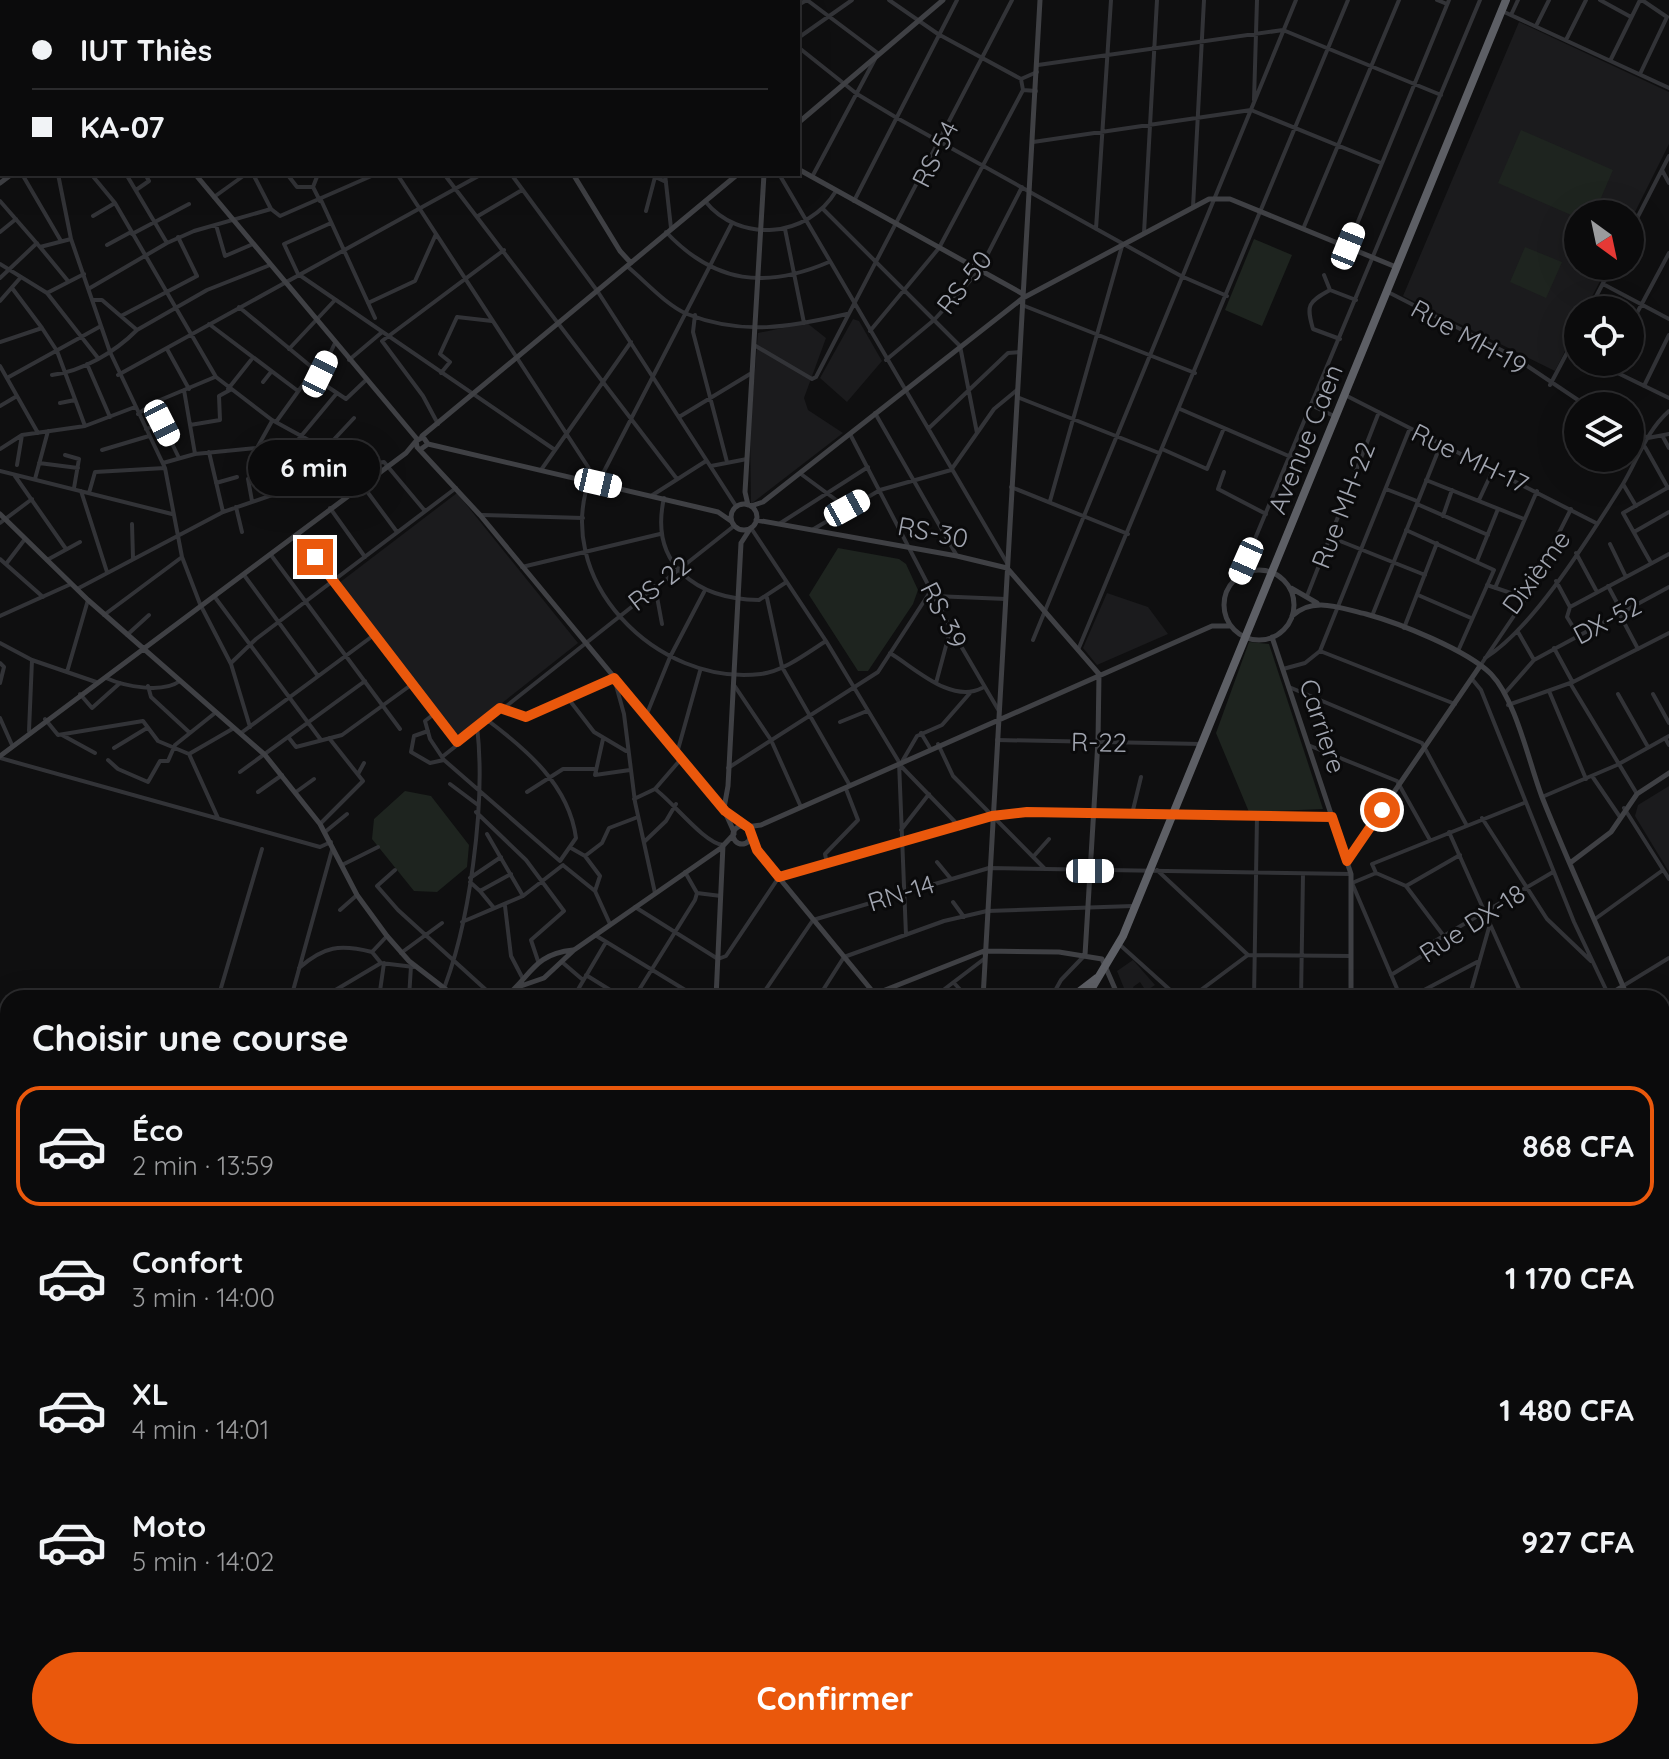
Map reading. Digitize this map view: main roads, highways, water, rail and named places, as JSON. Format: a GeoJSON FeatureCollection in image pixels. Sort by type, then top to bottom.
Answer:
{"type":"FeatureCollection","features":[{"type":"Feature","properties":{"kind":"highway","name":"Avenue Caen"},"geometry":{"type":"LineString","coordinates":[[1090,990],[1119,944],[1153,870],[1172,815],[1247,638],[1334,416],[1506,13],[1506,0]]}},
{"type":"Feature","properties":{"kind":"highway","name":"Avenue Caen"},"geometry":{"type":"LineString","coordinates":[[1081,990],[1097,978]]}}]}
